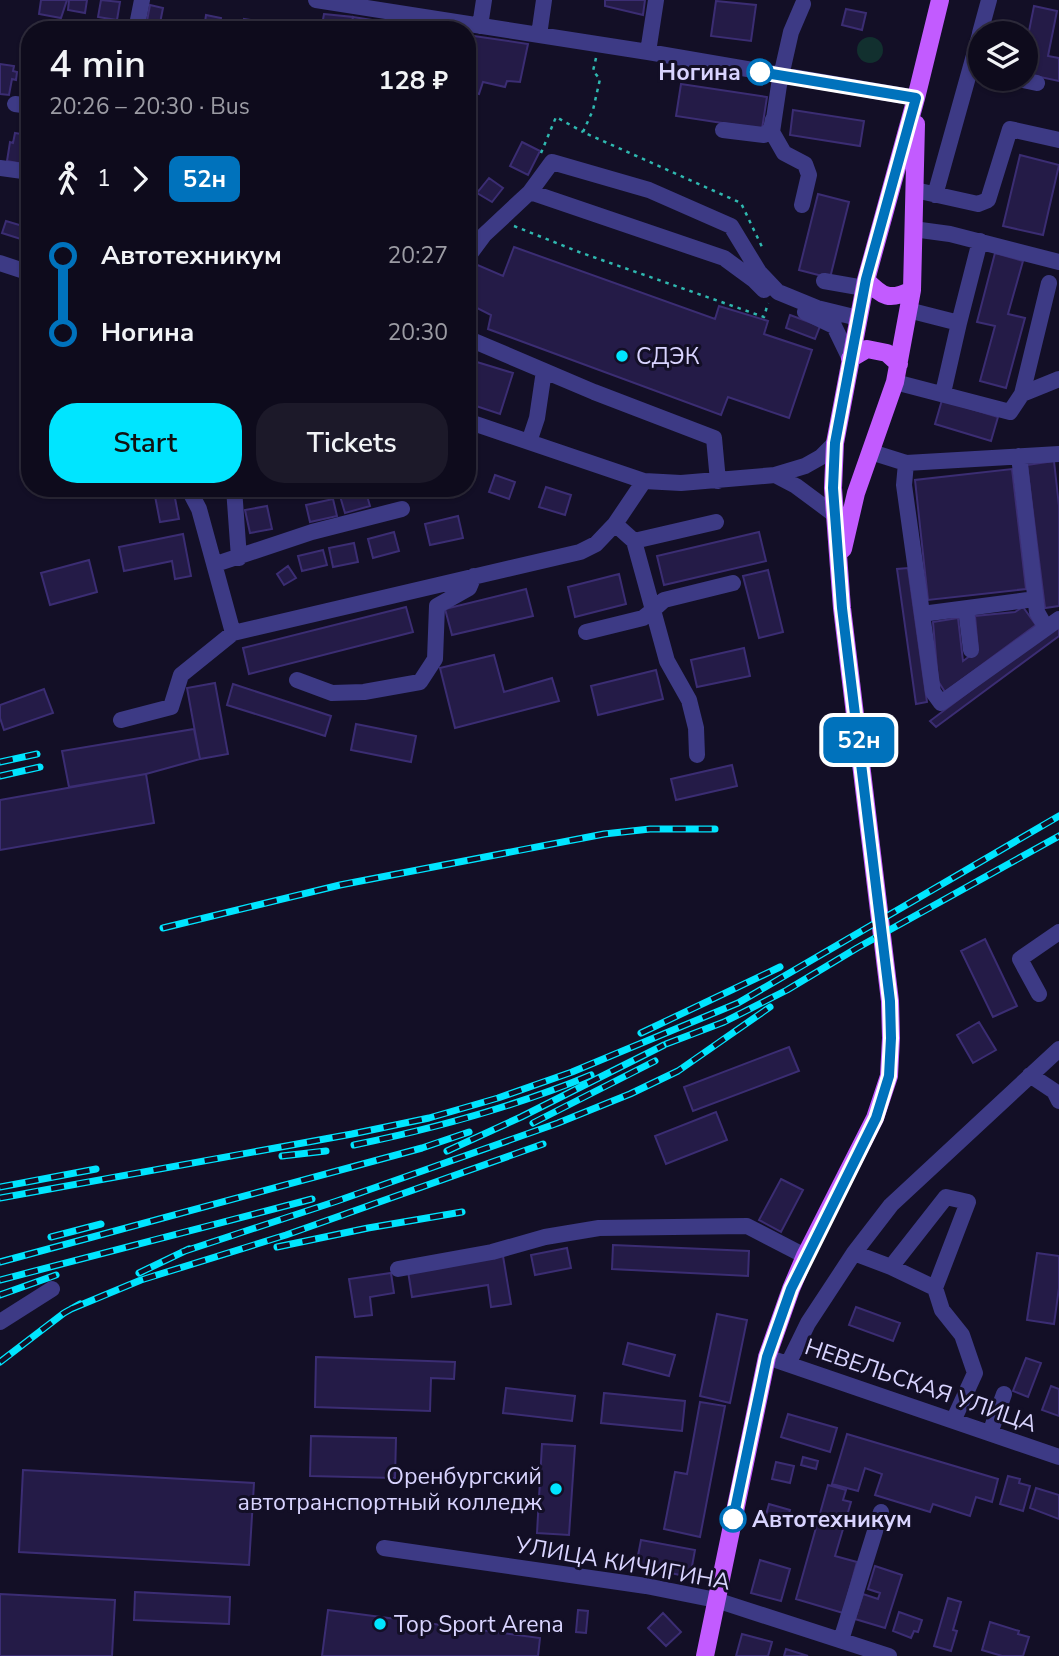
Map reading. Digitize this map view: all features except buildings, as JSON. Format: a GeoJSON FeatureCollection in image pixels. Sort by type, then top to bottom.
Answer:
{"type":"FeatureCollection","features":[{"type":"Feature","properties":{"kind":"main road"},"geometry":{"type":"LineString","coordinates":[[705,1656],[767,1357],[805,1256],[876,1118],[889,1076],[890,1001],[844,619],[835,514],[835,443],[865,284],[940,0]]}},
{"type":"Feature","properties":{"kind":"main road"},"geometry":{"type":"LineString","coordinates":[[840,562],[856,493],[897,373],[912,290],[916,98]]}},
{"type":"Feature","properties":{"kind":"main road"},"geometry":{"type":"LineString","coordinates":[[865,284],[896,298],[912,290]]}},
{"type":"Feature","properties":{"kind":"main road"},"geometry":{"type":"LineString","coordinates":[[850,359],[867,349],[887,353],[897,373]]}},
{"type":"Feature","properties":{"kind":"street"},"geometry":{"type":"LineString","coordinates":[[138,21],[142,0]]}},
{"type":"Feature","properties":{"kind":"street"},"geometry":{"type":"LineString","coordinates":[[321,0],[449,21]]}},
{"type":"Feature","properties":{"kind":"street"},"geometry":{"type":"LineString","coordinates":[[480,26],[484,0]]}},
{"type":"Feature","properties":{"kind":"street"},"geometry":{"type":"LineString","coordinates":[[539,35],[544,0]]}},
{"type":"Feature","properties":{"kind":"street"},"geometry":{"type":"LineString","coordinates":[[648,52],[656,0]]}},
{"type":"Feature","properties":{"kind":"street"},"geometry":{"type":"LineString","coordinates":[[983,21],[989,0]]}},
{"type":"Feature","properties":{"kind":"street"},"geometry":{"type":"LineString","coordinates":[[723,130],[764,135],[771,129],[791,32],[805,4]]}},
{"type":"Feature","properties":{"kind":"street"},"geometry":{"type":"LineString","coordinates":[[476,25],[648,52],[780,81],[916,98]]}},
{"type":"Feature","properties":{"kind":"street"},"geometry":{"type":"LineString","coordinates":[[780,81],[772,132],[784,153],[805,164],[809,175],[802,205]]}},
{"type":"Feature","properties":{"kind":"street"},"geometry":{"type":"LineString","coordinates":[[935,195],[968,90]]}},
{"type":"Feature","properties":{"kind":"street"},"geometry":{"type":"LineString","coordinates":[[915,190],[978,204],[988,200],[1010,129],[1059,140]]}},
{"type":"Feature","properties":{"kind":"street"},"geometry":{"type":"LineString","coordinates":[[476,245],[484,234],[530,192],[552,162],[649,190],[731,226],[760,272],[778,292],[857,326]]}},
{"type":"Feature","properties":{"kind":"street"},"geometry":{"type":"LineString","coordinates":[[0,168],[21,171]]}},
{"type":"Feature","properties":{"kind":"street"},"geometry":{"type":"LineString","coordinates":[[530,192],[723,258],[754,280],[768,302],[834,326],[857,326]]}},
{"type":"Feature","properties":{"kind":"street"},"geometry":{"type":"LineString","coordinates":[[913,229],[980,241],[1059,262]]}},
{"type":"Feature","properties":{"kind":"street"},"geometry":{"type":"LineString","coordinates":[[943,393],[980,241]]}},
{"type":"Feature","properties":{"kind":"street"},"geometry":{"type":"LineString","coordinates":[[3,269],[21,272]]}},
{"type":"Feature","properties":{"kind":"street"},"geometry":{"type":"LineString","coordinates":[[824,281],[865,284]]}},
{"type":"Feature","properties":{"kind":"street"},"geometry":{"type":"LineString","coordinates":[[897,373],[943,393],[1010,412],[1022,394],[1049,283]]}},
{"type":"Feature","properties":{"kind":"street"},"geometry":{"type":"LineString","coordinates":[[908,310],[959,323]]}},
{"type":"Feature","properties":{"kind":"street"},"geometry":{"type":"LineString","coordinates":[[834,326],[850,359]]}},
{"type":"Feature","properties":{"kind":"street"},"geometry":{"type":"LineString","coordinates":[[476,342],[714,438],[718,481]]}},
{"type":"Feature","properties":{"kind":"street"},"geometry":{"type":"LineString","coordinates":[[529,442],[537,418],[544,371]]}},
{"type":"Feature","properties":{"kind":"street"},"geometry":{"type":"LineString","coordinates":[[1022,394],[1059,379]]}},
{"type":"Feature","properties":{"kind":"street"},"geometry":{"type":"LineString","coordinates":[[476,424],[644,481],[681,483],[775,475],[805,466],[821,457],[835,443]]}},
{"type":"Feature","properties":{"kind":"street"},"geometry":{"type":"LineString","coordinates":[[871,452],[906,463],[1059,454]]}},
{"type":"Feature","properties":{"kind":"street"},"geometry":{"type":"LineString","coordinates":[[906,463],[904,485],[933,692],[941,703],[1053,623],[1037,612],[1019,456]]}},
{"type":"Feature","properties":{"kind":"street"},"geometry":{"type":"LineString","coordinates":[[775,475],[796,486],[835,514]]}},
{"type":"Feature","properties":{"kind":"street"},"geometry":{"type":"LineString","coordinates":[[121,720],[171,707],[181,675],[233,632],[580,552],[596,544],[615,524],[644,481]]}},
{"type":"Feature","properties":{"kind":"street"},"geometry":{"type":"LineString","coordinates":[[193,497],[216,564],[233,632]]}},
{"type":"Feature","properties":{"kind":"street"},"geometry":{"type":"LineString","coordinates":[[235,497],[239,558]]}},
{"type":"Feature","properties":{"kind":"street"},"geometry":{"type":"LineString","coordinates":[[216,564],[312,532],[402,509]]}},
{"type":"Feature","properties":{"kind":"street"},"geometry":{"type":"LineString","coordinates":[[634,541],[716,522]]}},
{"type":"Feature","properties":{"kind":"street"},"geometry":{"type":"LineString","coordinates":[[615,524],[634,541],[667,661],[690,700],[696,728],[697,755]]}},
{"type":"Feature","properties":{"kind":"street"},"geometry":{"type":"LineString","coordinates":[[298,680],[332,693],[364,692],[419,682],[435,659],[437,606],[469,588],[474,576]]}},
{"type":"Feature","properties":{"kind":"street"},"geometry":{"type":"LineString","coordinates":[[586,632],[643,618],[664,600],[733,583]]}},
{"type":"Feature","properties":{"kind":"street"},"geometry":{"type":"LineString","coordinates":[[922,614],[1035,599]]}},
{"type":"Feature","properties":{"kind":"street"},"geometry":{"type":"LineString","coordinates":[[966,609],[971,650]]}},
{"type":"Feature","properties":{"kind":"street"},"geometry":{"type":"LineString","coordinates":[[1039,994],[1020,959],[1059,932]]}},
{"type":"Feature","properties":{"kind":"street"},"geometry":{"type":"LineString","coordinates":[[788,1364],[808,1323],[854,1253],[891,1205],[1059,1049]]}},
{"type":"Feature","properties":{"kind":"street"},"geometry":{"type":"LineString","coordinates":[[1030,1075],[1054,1091],[1059,1101]]}},
{"type":"Feature","properties":{"kind":"street"},"geometry":{"type":"LineString","coordinates":[[891,1266],[946,1197],[968,1202],[935,1288],[942,1310],[962,1335],[975,1373],[954,1419]]}},
{"type":"Feature","properties":{"kind":"street"},"geometry":{"type":"LineString","coordinates":[[398,1269],[492,1252],[545,1237],[599,1228],[747,1226],[805,1256]]}},
{"type":"Feature","properties":{"kind":"street"},"geometry":{"type":"LineString","coordinates":[[854,1253],[891,1266],[935,1288]]}},
{"type":"Feature","properties":{"kind":"street"},"geometry":{"type":"LineString","coordinates":[[0,1322],[52,1289]]}},
{"type":"Feature","properties":{"kind":"street","name":"НЕВЕЛЬСКАЯ УЛИЦА"},"geometry":{"type":"LineString","coordinates":[[767,1357],[1059,1457]]}},
{"type":"Feature","properties":{"kind":"street"},"geometry":{"type":"LineString","coordinates":[[990,1433],[1004,1394]]}},
{"type":"Feature","properties":{"kind":"street"},"geometry":{"type":"LineString","coordinates":[[841,1640],[881,1512]]}},
{"type":"Feature","properties":{"kind":"street","name":"УЛИЦА КИЧИГИНА"},"geometry":{"type":"LineString","coordinates":[[384,1548],[646,1586],[716,1600],[889,1656]]}},
{"type":"Feature","properties":{"kind":"path"},"geometry":{"type":"LineString","coordinates":[[598,44],[593,71],[600,79],[593,110],[583,132],[741,203],[765,252]]}},
{"type":"Feature","properties":{"kind":"green space"},"geometry":{"type":"Polygon","coordinates":[[[870,37],[879,41],[883,50],[879,59],[870,63],[861,59],[857,50],[861,41],[870,37]]]}},
{"type":"Feature","properties":{"kind":"railway"},"geometry":{"type":"LineString","coordinates":[[0,762],[37,754]]}},
{"type":"Feature","properties":{"kind":"railway"},"geometry":{"type":"LineString","coordinates":[[0,776],[40,767]]}},
{"type":"Feature","properties":{"kind":"railway"},"geometry":{"type":"LineString","coordinates":[[0,1198],[429,1118],[572,1072],[738,1003],[1059,816]]}},
{"type":"Feature","properties":{"kind":"railway"},"geometry":{"type":"LineString","coordinates":[[163,928],[340,885],[604,834],[650,829],[715,829]]}},
{"type":"Feature","properties":{"kind":"railway"},"geometry":{"type":"LineString","coordinates":[[666,1044],[724,1022],[787,990],[1059,836]]}},
{"type":"Feature","properties":{"kind":"railway"},"geometry":{"type":"LineString","coordinates":[[641,1033],[780,967]]}},
{"type":"Feature","properties":{"kind":"railway"},"geometry":{"type":"LineString","coordinates":[[182,1252],[337,1201],[558,1123],[630,1094],[678,1071],[770,1007]]}},
{"type":"Feature","properties":{"kind":"railway"},"geometry":{"type":"LineString","coordinates":[[447,1151],[664,1045]]}},
{"type":"Feature","properties":{"kind":"railway"},"geometry":{"type":"LineString","coordinates":[[533,1123],[655,1061]]}},
{"type":"Feature","properties":{"kind":"railway"},"geometry":{"type":"LineString","coordinates":[[354,1145],[474,1116],[591,1075]]}},
{"type":"Feature","properties":{"kind":"railway"},"geometry":{"type":"LineString","coordinates":[[0,1262],[422,1148],[469,1132]]}},
{"type":"Feature","properties":{"kind":"railway"},"geometry":{"type":"LineString","coordinates":[[71,1309],[141,1280],[286,1235],[543,1144]]}},
{"type":"Feature","properties":{"kind":"railway"},"geometry":{"type":"LineString","coordinates":[[282,1156],[326,1151]]}},
{"type":"Feature","properties":{"kind":"railway"},"geometry":{"type":"LineString","coordinates":[[0,1187],[96,1169]]}},
{"type":"Feature","properties":{"kind":"railway"},"geometry":{"type":"LineString","coordinates":[[0,1280],[312,1199]]}},
{"type":"Feature","properties":{"kind":"railway"},"geometry":{"type":"LineString","coordinates":[[277,1247],[462,1212]]}},
{"type":"Feature","properties":{"kind":"railway"},"geometry":{"type":"LineString","coordinates":[[51,1237],[101,1224]]}},
{"type":"Feature","properties":{"kind":"railway"},"geometry":{"type":"LineString","coordinates":[[139,1273],[189,1249]]}},
{"type":"Feature","properties":{"kind":"railway"},"geometry":{"type":"LineString","coordinates":[[0,1295],[56,1275]]}},
{"type":"Feature","properties":{"kind":"railway"},"geometry":{"type":"LineString","coordinates":[[0,1362],[64,1313],[80,1304]]}},
{"type":"Feature","properties":{"kind":"bus line","name":"52н"},"geometry":{"type":"LineString","coordinates":[[733,1519],[767,1357],[805,1256],[876,1118],[889,1076],[890,1001],[842,608],[833,488],[835,443],[866,279],[916,98],[760,72]]}},
{"type":"Feature","properties":{"kind":"place","name":"Ногина"},"geometry":{"type":"Point","coordinates":[760,72]}},
{"type":"Feature","properties":{"kind":"place","name":"СДЭК"},"geometry":{"type":"Point","coordinates":[622,356]}},
{"type":"Feature","properties":{"kind":"place","name":"Оренбургский автотранспортный колледж"},"geometry":{"type":"Point","coordinates":[556,1489]}},
{"type":"Feature","properties":{"kind":"place","name":"Автотехникум"},"geometry":{"type":"Point","coordinates":[733,1519]}},
{"type":"Feature","properties":{"kind":"place","name":"Top Sport Arena"},"geometry":{"type":"Point","coordinates":[380,1624]}}]}
